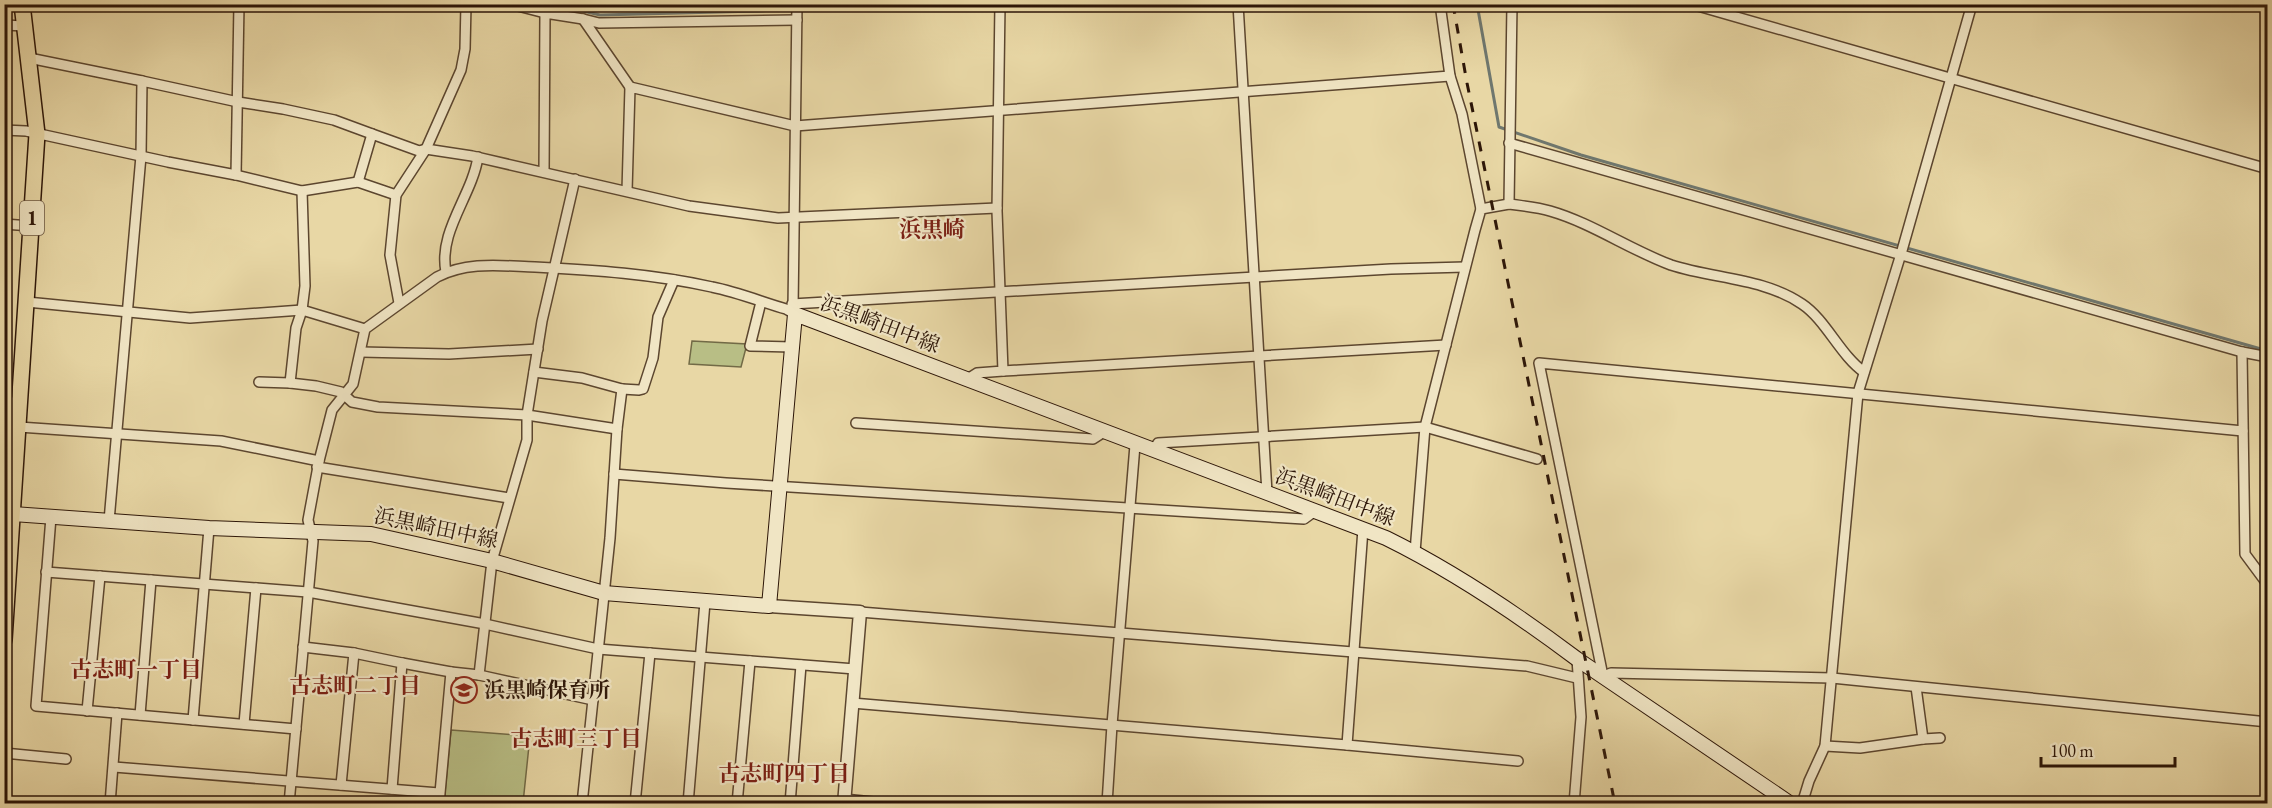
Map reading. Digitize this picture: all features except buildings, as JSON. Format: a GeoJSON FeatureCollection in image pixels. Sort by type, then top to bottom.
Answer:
{"type":"FeatureCollection","features":[{"type":"Feature","properties":{"kind":"main road","name":"1"},"geometry":{"type":"LineString","coordinates":[[4,640],[11,448],[19,427],[37,134],[22,4]]}},
{"type":"Feature","properties":{"kind":"main road","name":"浜黒崎田中線"},"geometry":{"type":"LineString","coordinates":[[10,511],[51,517],[209,528],[371,534],[492,561],[604,593],[769,606],[792,347],[793,309],[966,380],[1363,529],[1415,552],[1543,633],[1577,659],[1791,804]]}},
{"type":"Feature","properties":{"kind":"street"},"geometry":{"type":"LineString","coordinates":[[236,175],[239,4]]}},
{"type":"Feature","properties":{"kind":"street"},"geometry":{"type":"LineString","coordinates":[[399,303],[390,255],[396,195],[426,149],[461,70],[465,49],[466,4]]}},
{"type":"Feature","properties":{"kind":"street"},"geometry":{"type":"LineString","coordinates":[[510,4],[599,23],[797,20]]}},
{"type":"Feature","properties":{"kind":"street"},"geometry":{"type":"LineString","coordinates":[[793,309],[797,4]]}},
{"type":"Feature","properties":{"kind":"street"},"geometry":{"type":"LineString","coordinates":[[1000,4],[997,208],[1003,371]]}},
{"type":"Feature","properties":{"kind":"street"},"geometry":{"type":"LineString","coordinates":[[1238,4],[1267,494]]}},
{"type":"Feature","properties":{"kind":"street"},"geometry":{"type":"LineString","coordinates":[[1415,552],[1425,428],[1481,209],[1462,114],[1450,76],[1440,4]]}},
{"type":"Feature","properties":{"kind":"street"},"geometry":{"type":"LineString","coordinates":[[1509,204],[1512,4]]}},
{"type":"Feature","properties":{"kind":"street"},"geometry":{"type":"LineString","coordinates":[[1691,4],[1950,80],[2268,169]]}},
{"type":"Feature","properties":{"kind":"street"},"geometry":{"type":"LineString","coordinates":[[1802,804],[1809,781],[1825,746],[1858,393],[1901,254],[1972,4]]}},
{"type":"Feature","properties":{"kind":"street"},"geometry":{"type":"LineString","coordinates":[[544,172],[545,13]]}},
{"type":"Feature","properties":{"kind":"street"},"geometry":{"type":"LineString","coordinates":[[583,19],[630,87],[627,191]]}},
{"type":"Feature","properties":{"kind":"street"},"geometry":{"type":"LineString","coordinates":[[4,25],[25,26]]}},
{"type":"Feature","properties":{"kind":"street"},"geometry":{"type":"LineString","coordinates":[[28,58],[334,120],[419,151],[426,149],[478,157],[689,206],[793,219],[997,208]]}},
{"type":"Feature","properties":{"kind":"street"},"geometry":{"type":"LineString","coordinates":[[630,87],[795,126],[1450,76]]}},
{"type":"Feature","properties":{"kind":"street"},"geometry":{"type":"LineString","coordinates":[[109,521],[141,156],[142,81]]}},
{"type":"Feature","properties":{"kind":"street"},"geometry":{"type":"LineString","coordinates":[[4,130],[37,134],[302,191],[358,182],[396,195]]}},
{"type":"Feature","properties":{"kind":"street"},"geometry":{"type":"LineString","coordinates":[[358,182],[372,134]]}},
{"type":"Feature","properties":{"kind":"street"},"geometry":{"type":"LineString","coordinates":[[1509,143],[2242,352],[2268,357]]}},
{"type":"Feature","properties":{"kind":"street"},"geometry":{"type":"LineString","coordinates":[[446,273],[443,260],[448,237],[476,174],[478,157]]}},
{"type":"Feature","properties":{"kind":"street"},"geometry":{"type":"LineString","coordinates":[[479,675],[492,561],[527,440],[527,415],[538,349],[574,179]]}},
{"type":"Feature","properties":{"kind":"street"},"geometry":{"type":"LineString","coordinates":[[290,382],[296,328],[302,310],[305,286],[302,191]]}},
{"type":"Feature","properties":{"kind":"street"},"geometry":{"type":"LineString","coordinates":[[1481,209],[1509,204],[1550,211],[1674,266],[1725,276],[1775,291],[1803,304],[1863,372]]}},
{"type":"Feature","properties":{"kind":"street"},"geometry":{"type":"LineString","coordinates":[[4,224],[31,226]]}},
{"type":"Feature","properties":{"kind":"street"},"geometry":{"type":"LineString","coordinates":[[289,804],[308,592],[312,532],[308,520],[318,464],[332,410],[353,384],[364,329],[446,273],[474,265],[601,270],[713,287],[786,309],[793,309],[1001,292],[1390,269],[1465,267]]}},
{"type":"Feature","properties":{"kind":"street"},"geometry":{"type":"LineString","coordinates":[[534,372],[582,378],[622,389],[639,390],[643,388],[653,358],[658,317],[674,280]]}},
{"type":"Feature","properties":{"kind":"street"},"geometry":{"type":"LineString","coordinates":[[27,302],[190,318],[302,310],[364,329]]}},
{"type":"Feature","properties":{"kind":"street"},"geometry":{"type":"LineString","coordinates":[[761,302],[750,346],[792,347]]}},
{"type":"Feature","properties":{"kind":"street"},"geometry":{"type":"LineString","coordinates":[[966,380],[977,373],[1003,371],[1446,345]]}},
{"type":"Feature","properties":{"kind":"street"},"geometry":{"type":"LineString","coordinates":[[361,352],[448,354],[538,349]]}},
{"type":"Feature","properties":{"kind":"street"},"geometry":{"type":"LineString","coordinates":[[2242,352],[2245,554],[2268,585]]}},
{"type":"Feature","properties":{"kind":"street"},"geometry":{"type":"LineString","coordinates":[[2243,431],[1539,363],[1603,676],[1611,673],[1832,678],[2268,722]]}},
{"type":"Feature","properties":{"kind":"street"},"geometry":{"type":"LineString","coordinates":[[259,382],[290,382],[316,386],[341,392],[352,402],[395,409],[527,415],[617,429]]}},
{"type":"Feature","properties":{"kind":"street"},"geometry":{"type":"LineString","coordinates":[[582,804],[622,389]]}},
{"type":"Feature","properties":{"kind":"street"},"geometry":{"type":"LineString","coordinates":[[4,402],[20,402]]}},
{"type":"Feature","properties":{"kind":"street"},"geometry":{"type":"LineString","coordinates":[[856,423],[1093,439],[1104,432]]}},
{"type":"Feature","properties":{"kind":"street"},"geometry":{"type":"LineString","coordinates":[[19,427],[221,441],[318,464],[509,498]]}},
{"type":"Feature","properties":{"kind":"street"},"geometry":{"type":"LineString","coordinates":[[1153,451],[1158,443],[1425,428],[1537,459]]}},
{"type":"Feature","properties":{"kind":"street"},"geometry":{"type":"LineString","coordinates":[[1107,804],[1135,445]]}},
{"type":"Feature","properties":{"kind":"street"},"geometry":{"type":"LineString","coordinates":[[614,474],[780,487],[1304,519],[1315,511]]}},
{"type":"Feature","properties":{"kind":"street"},"geometry":{"type":"LineString","coordinates":[[51,517],[36,706],[296,729]]}},
{"type":"Feature","properties":{"kind":"street"},"geometry":{"type":"LineString","coordinates":[[193,720],[209,528]]}},
{"type":"Feature","properties":{"kind":"street"},"geometry":{"type":"LineString","coordinates":[[1347,745],[1363,529]]}},
{"type":"Feature","properties":{"kind":"street"},"geometry":{"type":"LineString","coordinates":[[46,572],[308,592],[485,624],[598,649],[855,669]]}},
{"type":"Feature","properties":{"kind":"street"},"geometry":{"type":"LineString","coordinates":[[87,711],[100,576]]}},
{"type":"Feature","properties":{"kind":"street"},"geometry":{"type":"LineString","coordinates":[[140,715],[151,580]]}},
{"type":"Feature","properties":{"kind":"street"},"geometry":{"type":"LineString","coordinates":[[244,724],[256,588]]}},
{"type":"Feature","properties":{"kind":"street"},"geometry":{"type":"LineString","coordinates":[[688,804],[705,602]]}},
{"type":"Feature","properties":{"kind":"street"},"geometry":{"type":"LineString","coordinates":[[769,606],[1527,666],[1577,678]]}},
{"type":"Feature","properties":{"kind":"street"},"geometry":{"type":"LineString","coordinates":[[860,612],[844,801],[892,804]]}},
{"type":"Feature","properties":{"kind":"street"},"geometry":{"type":"LineString","coordinates":[[303,647],[354,653],[451,672],[479,675],[593,700]]}},
{"type":"Feature","properties":{"kind":"street"},"geometry":{"type":"LineString","coordinates":[[341,785],[354,653]]}},
{"type":"Feature","properties":{"kind":"street"},"geometry":{"type":"LineString","coordinates":[[635,804],[650,653]]}},
{"type":"Feature","properties":{"kind":"street"},"geometry":{"type":"LineString","coordinates":[[1574,804],[1581,717],[1577,659]]}},
{"type":"Feature","properties":{"kind":"street"},"geometry":{"type":"LineString","coordinates":[[737,804],[750,661]]}},
{"type":"Feature","properties":{"kind":"street"},"geometry":{"type":"LineString","coordinates":[[392,789],[402,663]]}},
{"type":"Feature","properties":{"kind":"street"},"geometry":{"type":"LineString","coordinates":[[790,804],[801,665]]}},
{"type":"Feature","properties":{"kind":"street"},"geometry":{"type":"LineString","coordinates":[[439,804],[451,672]]}},
{"type":"Feature","properties":{"kind":"street"},"geometry":{"type":"LineString","coordinates":[[1916,687],[1923,739]]}},
{"type":"Feature","properties":{"kind":"street"},"geometry":{"type":"LineString","coordinates":[[852,703],[1518,761]]}},
{"type":"Feature","properties":{"kind":"street"},"geometry":{"type":"LineString","coordinates":[[110,804],[117,713]]}},
{"type":"Feature","properties":{"kind":"street"},"geometry":{"type":"LineString","coordinates":[[1825,746],[1860,748],[1940,738]]}},
{"type":"Feature","properties":{"kind":"street"},"geometry":{"type":"LineString","coordinates":[[4,753],[66,759]]}},
{"type":"Feature","properties":{"kind":"street"},"geometry":{"type":"LineString","coordinates":[[114,767],[439,793]]}},
{"type":"Feature","properties":{"kind":"green space"},"geometry":{"type":"Polygon","coordinates":[[[692,341],[747,344],[741,367],[689,364],[692,341]]]}},
{"type":"Feature","properties":{"kind":"green space"},"geometry":{"type":"Polygon","coordinates":[[[451,730],[530,736],[523,803],[444,803],[451,730]]]}},
{"type":"Feature","properties":{"kind":"waterway"},"geometry":{"type":"LineString","coordinates":[[553,4],[600,15],[758,11],[875,4]]}},
{"type":"Feature","properties":{"kind":"waterway"},"geometry":{"type":"LineString","coordinates":[[1477,4],[1499,127],[1581,155],[2268,351]]}},
{"type":"Feature","properties":{"kind":"railway"},"geometry":{"type":"LineString","coordinates":[[1453,4],[1467,83],[1615,804]]}},
{"type":"Feature","properties":{"kind":"place","name":"浜黒崎保育所"},"geometry":{"type":"Point","coordinates":[464,690]}},
{"type":"Feature","properties":{"kind":"district","name":"浜黒崎"},"geometry":{"type":"Point","coordinates":[932,229]}},
{"type":"Feature","properties":{"kind":"district","name":"古志町一丁目"},"geometry":{"type":"Point","coordinates":[136,669]}},
{"type":"Feature","properties":{"kind":"district","name":"古志町二丁目"},"geometry":{"type":"Point","coordinates":[355,685]}},
{"type":"Feature","properties":{"kind":"district","name":"古志町三丁目"},"geometry":{"type":"Point","coordinates":[576,738]}},
{"type":"Feature","properties":{"kind":"district","name":"古志町四丁目"},"geometry":{"type":"Point","coordinates":[784,773]}}]}
